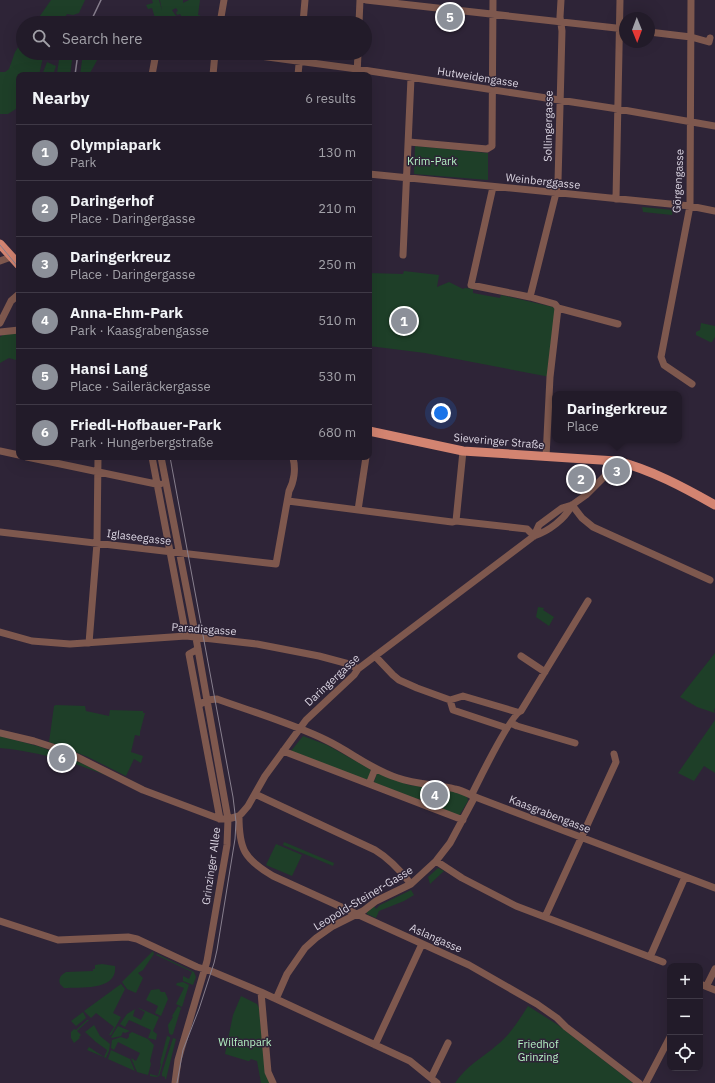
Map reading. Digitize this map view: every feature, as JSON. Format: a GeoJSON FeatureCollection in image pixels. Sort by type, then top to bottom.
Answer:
{"type":"FeatureCollection","features":[{"type":"Feature","properties":{"kind":"main road"},"geometry":{"type":"LineString","coordinates":[[0,244],[16,261]]}},
{"type":"Feature","properties":{"kind":"main road","name":"Sieveringer Straße"},"geometry":{"type":"LineString","coordinates":[[372,433],[463,451],[628,464],[651,472],[715,504]]}},
{"type":"Feature","properties":{"kind":"street"},"geometry":{"type":"LineString","coordinates":[[221,16],[224,0]]}},
{"type":"Feature","properties":{"kind":"street"},"geometry":{"type":"LineString","coordinates":[[304,16],[305,0]]}},
{"type":"Feature","properties":{"kind":"street"},"geometry":{"type":"LineString","coordinates":[[359,16],[360,0]]}},
{"type":"Feature","properties":{"kind":"street"},"geometry":{"type":"LineString","coordinates":[[366,0],[619,29]]}},
{"type":"Feature","properties":{"kind":"street"},"geometry":{"type":"LineString","coordinates":[[409,142],[487,149],[492,144],[493,0]]}},
{"type":"Feature","properties":{"kind":"street","name":"Sollingergasse"},"geometry":{"type":"LineString","coordinates":[[530,297],[558,181],[562,31],[561,0]]}},
{"type":"Feature","properties":{"kind":"street"},"geometry":{"type":"LineString","coordinates":[[620,0],[621,12]]}},
{"type":"Feature","properties":{"kind":"street","name":"Görgengasse"},"geometry":{"type":"LineString","coordinates":[[691,0],[690,206],[661,354],[664,364],[692,384]]}},
{"type":"Feature","properties":{"kind":"street"},"geometry":{"type":"LineString","coordinates":[[655,33],[711,41]]}},
{"type":"Feature","properties":{"kind":"street"},"geometry":{"type":"LineString","coordinates":[[616,199],[621,48]]}},
{"type":"Feature","properties":{"kind":"street"},"geometry":{"type":"LineString","coordinates":[[153,72],[155,60]]}},
{"type":"Feature","properties":{"kind":"street"},"geometry":{"type":"LineString","coordinates":[[213,72],[214,60]]}},
{"type":"Feature","properties":{"kind":"street","name":"Hutweidengasse"},"geometry":{"type":"LineString","coordinates":[[285,60],[357,72]]}},
{"type":"Feature","properties":{"kind":"street"},"geometry":{"type":"LineString","coordinates":[[357,72],[358,60]]}},
{"type":"Feature","properties":{"kind":"street"},"geometry":{"type":"LineString","coordinates":[[298,72],[299,62]]}},
{"type":"Feature","properties":{"kind":"street","name":"Hutweidengasse"},"geometry":{"type":"LineString","coordinates":[[372,74],[560,100],[715,126]]}},
{"type":"Feature","properties":{"kind":"street"},"geometry":{"type":"LineString","coordinates":[[403,255],[408,178],[411,78]]}},
{"type":"Feature","properties":{"kind":"street","name":"Weinberggasse"},"geometry":{"type":"LineString","coordinates":[[372,174],[690,206],[715,211]]}},
{"type":"Feature","properties":{"kind":"street"},"geometry":{"type":"LineString","coordinates":[[493,187],[471,285],[530,297],[555,304],[558,308],[618,324]]}},
{"type":"Feature","properties":{"kind":"street"},"geometry":{"type":"LineString","coordinates":[[0,261],[12,256]]}},
{"type":"Feature","properties":{"kind":"street"},"geometry":{"type":"LineString","coordinates":[[0,323],[10,301],[16,296]]}},
{"type":"Feature","properties":{"kind":"street"},"geometry":{"type":"LineString","coordinates":[[546,457],[550,377],[558,308]]}},
{"type":"Feature","properties":{"kind":"street"},"geometry":{"type":"LineString","coordinates":[[0,332],[16,330]]}},
{"type":"Feature","properties":{"kind":"street"},"geometry":{"type":"LineString","coordinates":[[0,451],[16,454]]}},
{"type":"Feature","properties":{"kind":"street"},"geometry":{"type":"LineString","coordinates":[[456,521],[463,451]]}},
{"type":"Feature","properties":{"kind":"street"},"geometry":{"type":"LineString","coordinates":[[44,460],[156,484],[166,483]]}},
{"type":"Feature","properties":{"kind":"street"},"geometry":{"type":"LineString","coordinates":[[89,644],[96,543],[98,460]]}},
{"type":"Feature","properties":{"kind":"street"},"geometry":{"type":"LineString","coordinates":[[152,460],[186,636]]}},
{"type":"Feature","properties":{"kind":"street","name":"Grinzinger Allee"},"geometry":{"type":"LineString","coordinates":[[162,460],[228,819],[227,845],[205,970],[179,1056],[175,1083]]}},
{"type":"Feature","properties":{"kind":"street"},"geometry":{"type":"LineString","coordinates":[[292,460],[288,485],[288,501],[452,522],[456,521],[527,529],[534,536]]}},
{"type":"Feature","properties":{"kind":"street"},"geometry":{"type":"LineString","coordinates":[[358,510],[366,460]]}},
{"type":"Feature","properties":{"kind":"street","name":"Daringergasse"},"geometry":{"type":"LineString","coordinates":[[239,816],[248,806],[265,776],[306,720],[354,675],[358,669],[534,536],[539,526],[562,508],[572,505],[586,495],[611,470],[616,462]]}},
{"type":"Feature","properties":{"kind":"street","name":"Iglaseegasse"},"geometry":{"type":"LineString","coordinates":[[0,532],[276,564],[288,501]]}},
{"type":"Feature","properties":{"kind":"street"},"geometry":{"type":"LineString","coordinates":[[572,505],[582,518],[593,528],[710,580]]}},
{"type":"Feature","properties":{"kind":"street","name":"Leopold-Steiner-Gasse"},"geometry":{"type":"LineString","coordinates":[[276,999],[287,974],[305,948],[333,926],[363,911],[376,901],[411,884],[436,861],[450,843],[463,820],[473,800],[473,792],[509,725],[518,712],[521,711],[588,601]]}},
{"type":"Feature","properties":{"kind":"street","name":"Paradisgasse"},"geometry":{"type":"LineString","coordinates":[[0,632],[32,641],[70,644],[89,644],[131,639],[186,636],[257,644],[300,651],[349,664],[358,669]]}},
{"type":"Feature","properties":{"kind":"street","name":"Grinzinger Allee"},"geometry":{"type":"LineString","coordinates":[[198,649],[189,654],[220,819]]}},
{"type":"Feature","properties":{"kind":"street"},"geometry":{"type":"LineString","coordinates":[[375,656],[389,672],[399,680],[450,700],[463,696],[518,712]]}},
{"type":"Feature","properties":{"kind":"street"},"geometry":{"type":"LineString","coordinates":[[521,656],[545,672]]}},
{"type":"Feature","properties":{"kind":"street","name":"Kaasgrabengasse"},"geometry":{"type":"LineString","coordinates":[[207,700],[217,699],[300,729],[326,740],[375,769],[399,778],[411,782],[455,788],[715,888]]}},
{"type":"Feature","properties":{"kind":"street"},"geometry":{"type":"LineString","coordinates":[[199,705],[207,700]]}},
{"type":"Feature","properties":{"kind":"street"},"geometry":{"type":"LineString","coordinates":[[450,700],[453,710],[575,743]]}},
{"type":"Feature","properties":{"kind":"street"},"geometry":{"type":"LineString","coordinates":[[0,734],[34,741],[65,751],[143,790],[220,819],[228,819],[239,816]]}},
{"type":"Feature","properties":{"kind":"street"},"geometry":{"type":"LineString","coordinates":[[283,751],[463,820]]}},
{"type":"Feature","properties":{"kind":"street"},"geometry":{"type":"LineString","coordinates":[[545,917],[583,838],[616,762],[614,754]]}},
{"type":"Feature","properties":{"kind":"street"},"geometry":{"type":"LineString","coordinates":[[369,784],[375,769]]}},
{"type":"Feature","properties":{"kind":"street"},"geometry":{"type":"LineString","coordinates":[[255,794],[375,850],[385,856],[397,867],[411,884]]}},
{"type":"Feature","properties":{"kind":"street","name":"Aslangasse"},"geometry":{"type":"LineString","coordinates":[[239,816],[239,834],[242,847],[249,859],[273,876],[469,965],[537,1004],[640,1083]]}},
{"type":"Feature","properties":{"kind":"street"},"geometry":{"type":"LineString","coordinates":[[436,861],[488,893],[516,906],[663,962]]}},
{"type":"Feature","properties":{"kind":"street"},"geometry":{"type":"LineString","coordinates":[[650,957],[686,877]]}},
{"type":"Feature","properties":{"kind":"street"},"geometry":{"type":"LineString","coordinates":[[0,921],[58,940],[128,937],[137,939],[205,970],[261,992],[410,1061],[437,1083]]}},
{"type":"Feature","properties":{"kind":"street"},"geometry":{"type":"LineString","coordinates":[[375,1045],[422,944]]}},
{"type":"Feature","properties":{"kind":"street"},"geometry":{"type":"LineString","coordinates":[[715,969],[703,984],[715,990]]}},
{"type":"Feature","properties":{"kind":"street"},"geometry":{"type":"LineString","coordinates":[[261,992],[268,1072],[273,1083]]}},
{"type":"Feature","properties":{"kind":"street"},"geometry":{"type":"LineString","coordinates":[[431,1078],[448,1043]]}},
{"type":"Feature","properties":{"kind":"street"},"geometry":{"type":"LineString","coordinates":[[646,1083],[667,1043]]}},
{"type":"Feature","properties":{"kind":"green space"},"geometry":{"type":"Polygon","coordinates":[[[51,0],[85,0],[79,13],[73,15],[67,14],[66,16],[40,16],[51,0]]]}},
{"type":"Feature","properties":{"kind":"green space"},"geometry":{"type":"Polygon","coordinates":[[[152,0],[159,0],[162,11],[160,0],[183,0],[183,3],[189,0],[200,0],[198,15],[201,16],[177,15],[176,12],[178,11],[176,8],[172,10],[176,16],[154,16],[152,8],[148,9],[146,5],[153,3],[152,0]]]}},
{"type":"Feature","properties":{"kind":"green space"},"geometry":{"type":"Polygon","coordinates":[[[16,50],[16,60],[42,60],[40,72],[16,72],[16,109],[8,114],[0,114],[0,72],[5,72],[9,69],[16,50]]]}},
{"type":"Feature","properties":{"kind":"green space"},"geometry":{"type":"Polygon","coordinates":[[[59,60],[72,60],[70,72],[57,72],[59,60]]]}},
{"type":"Feature","properties":{"kind":"green space"},"geometry":{"type":"Polygon","coordinates":[[[82,60],[97,60],[91,72],[80,72],[82,60]]]}},
{"type":"Feature","properties":{"kind":"green space"},"geometry":{"type":"Polygon","coordinates":[[[47,62],[56,66],[54,72],[43,72],[47,62]]]}},
{"type":"Feature","properties":{"kind":"green space","name":"Krim-Park"},"geometry":{"type":"Polygon","coordinates":[[[415,146],[488,153],[488,180],[414,174],[415,146]]]}},
{"type":"Feature","properties":{"kind":"green space"},"geometry":{"type":"Polygon","coordinates":[[[642,207],[673,210],[672,215],[643,212],[642,207]]]}},
{"type":"Feature","properties":{"kind":"green space"},"geometry":{"type":"Polygon","coordinates":[[[404,271],[439,275],[437,287],[449,282],[463,289],[473,289],[473,293],[500,298],[501,295],[553,307],[555,309],[550,377],[425,353],[372,346],[372,273],[403,274],[404,271]]]}},
{"type":"Feature","properties":{"kind":"green space"},"geometry":{"type":"Polygon","coordinates":[[[701,323],[715,326],[715,337],[712,342],[696,335],[696,332],[700,330],[701,323]]]}},
{"type":"Feature","properties":{"kind":"green space"},"geometry":{"type":"Polygon","coordinates":[[[16,333],[16,360],[9,358],[0,363],[0,337],[4,334],[16,333]]]}},
{"type":"Feature","properties":{"kind":"green space"},"geometry":{"type":"Polygon","coordinates":[[[538,607],[544,608],[543,610],[554,617],[549,626],[536,617],[538,607]]]}},
{"type":"Feature","properties":{"kind":"green space"},"geometry":{"type":"Polygon","coordinates":[[[715,653],[715,713],[697,707],[680,697],[715,653]]]}},
{"type":"Feature","properties":{"kind":"green space"},"geometry":{"type":"Polygon","coordinates":[[[54,706],[85,706],[86,711],[109,716],[110,710],[143,711],[143,713],[145,713],[140,736],[135,735],[131,752],[143,756],[141,763],[134,759],[126,776],[88,757],[49,742],[54,706]]]}},
{"type":"Feature","properties":{"kind":"green space"},"geometry":{"type":"Polygon","coordinates":[[[715,720],[715,773],[704,766],[694,781],[678,773],[715,720]]]}},
{"type":"Feature","properties":{"kind":"green space"},"geometry":{"type":"Polygon","coordinates":[[[0,736],[41,747],[79,762],[113,778],[44,755],[0,748],[0,736]]]}},
{"type":"Feature","properties":{"kind":"green space"},"geometry":{"type":"Polygon","coordinates":[[[303,736],[327,745],[370,769],[371,771],[368,779],[363,779],[291,751],[303,736]]]}},
{"type":"Feature","properties":{"kind":"green space"},"geometry":{"type":"Polygon","coordinates":[[[377,773],[409,785],[448,790],[467,796],[468,801],[459,816],[424,802],[423,799],[417,799],[375,783],[377,773]]]}},
{"type":"Feature","properties":{"kind":"green space"},"geometry":{"type":"Polygon","coordinates":[[[284,842],[334,863],[333,866],[283,845],[284,842]]]}},
{"type":"Feature","properties":{"kind":"green space"},"geometry":{"type":"Polygon","coordinates":[[[276,844],[302,855],[292,876],[266,865],[276,844]]]}},
{"type":"Feature","properties":{"kind":"green space"},"geometry":{"type":"Polygon","coordinates":[[[438,868],[444,871],[430,884],[428,877],[438,868]]]}},
{"type":"Feature","properties":{"kind":"green space"},"geometry":{"type":"Polygon","coordinates":[[[411,890],[414,895],[404,901],[379,911],[376,918],[367,914],[367,912],[374,906],[376,909],[380,905],[411,890]]]}},
{"type":"Feature","properties":{"kind":"green space"},"geometry":{"type":"Polygon","coordinates":[[[153,951],[154,954],[143,970],[138,973],[143,978],[136,993],[127,989],[122,982],[153,951]]]}},
{"type":"Feature","properties":{"kind":"green space"},"geometry":{"type":"Polygon","coordinates":[[[157,954],[194,972],[196,977],[193,985],[183,981],[183,976],[189,979],[192,972],[156,955],[157,954]]]}},
{"type":"Feature","properties":{"kind":"green space"},"geometry":{"type":"Polygon","coordinates":[[[102,964],[115,966],[114,974],[111,980],[104,984],[88,987],[64,988],[60,984],[60,977],[66,972],[93,971],[93,969],[95,969],[95,965],[102,964]]]}},
{"type":"Feature","properties":{"kind":"green space"},"geometry":{"type":"Polygon","coordinates":[[[183,982],[189,985],[182,1007],[176,1004],[184,988],[176,985],[177,983],[183,982]]]}},
{"type":"Feature","properties":{"kind":"green space"},"geometry":{"type":"Polygon","coordinates":[[[121,984],[125,989],[113,1013],[121,1017],[111,1035],[109,1035],[114,1027],[96,1013],[91,1018],[84,1011],[121,984]]]}},
{"type":"Feature","properties":{"kind":"green space"},"geometry":{"type":"Polygon","coordinates":[[[159,989],[161,992],[165,992],[168,999],[161,1016],[155,1013],[158,1006],[146,1000],[151,990],[159,989]]]}},
{"type":"Feature","properties":{"kind":"green space","name":"Wilfanpark"},"geometry":{"type":"Polygon","coordinates":[[[241,996],[257,1004],[259,1008],[266,1073],[270,1083],[261,1083],[257,1061],[251,1059],[248,1061],[225,1054],[233,1015],[241,996]]]}},
{"type":"Feature","properties":{"kind":"green space"},"geometry":{"type":"Polygon","coordinates":[[[178,1006],[181,1008],[173,1034],[171,1035],[169,1033],[168,1025],[178,1006]]]}},
{"type":"Feature","properties":{"kind":"green space","name":"Friedhof Grinzing"},"geometry":{"type":"Polygon","coordinates":[[[528,1006],[558,1025],[633,1083],[455,1083],[469,1067],[506,1037],[528,1006]]]}},
{"type":"Feature","properties":{"kind":"green space"},"geometry":{"type":"Polygon","coordinates":[[[138,1008],[159,1017],[153,1031],[157,1034],[156,1040],[148,1038],[151,1030],[129,1020],[125,1027],[120,1024],[127,1014],[135,1009],[133,1016],[141,1020],[145,1012],[138,1008]]]}},
{"type":"Feature","properties":{"kind":"green space"},"geometry":{"type":"Polygon","coordinates":[[[83,1012],[86,1018],[76,1026],[71,1021],[83,1012]]]}},
{"type":"Feature","properties":{"kind":"green space"},"geometry":{"type":"Polygon","coordinates":[[[87,1020],[89,1020],[77,1031],[81,1035],[79,1037],[80,1038],[74,1043],[71,1038],[71,1032],[74,1029],[76,1030],[87,1020]]]}},
{"type":"Feature","properties":{"kind":"green space"},"geometry":{"type":"Polygon","coordinates":[[[94,1025],[100,1036],[110,1044],[106,1058],[87,1050],[89,1047],[104,1057],[107,1050],[85,1032],[94,1025]]]}},
{"type":"Feature","properties":{"kind":"green space"},"geometry":{"type":"Polygon","coordinates":[[[118,1026],[130,1031],[125,1033],[123,1032],[121,1036],[112,1038],[111,1037],[118,1026]]]}},
{"type":"Feature","properties":{"kind":"green space"},"geometry":{"type":"Polygon","coordinates":[[[132,1032],[148,1039],[154,1045],[148,1075],[137,1072],[131,1058],[136,1061],[140,1053],[118,1042],[114,1050],[111,1048],[112,1040],[121,1037],[127,1039],[129,1034],[132,1032]]]}},
{"type":"Feature","properties":{"kind":"green space"},"geometry":{"type":"Polygon","coordinates":[[[167,1036],[170,1037],[170,1039],[159,1076],[156,1077],[150,1076],[150,1074],[158,1076],[167,1036]]]}},
{"type":"Feature","properties":{"kind":"green space"},"geometry":{"type":"Polygon","coordinates":[[[173,1038],[176,1039],[165,1079],[165,1077],[162,1076],[162,1073],[173,1038]]]}},
{"type":"Feature","properties":{"kind":"green space"},"geometry":{"type":"Polygon","coordinates":[[[111,1050],[130,1059],[135,1071],[108,1059],[111,1050]]]}},
{"type":"Feature","properties":{"kind":"tram line"},"geometry":{"type":"LineString","coordinates":[[0,245],[16,264]]}},
{"type":"Feature","properties":{"kind":"tram line"},"geometry":{"type":"LineString","coordinates":[[171,460],[233,797],[236,822],[235,839],[217,950],[199,1009],[183,1050],[177,1083]]}},
{"type":"Feature","properties":{"kind":"railway"},"geometry":{"type":"LineString","coordinates":[[93,16],[101,0]]}},
{"type":"Feature","properties":{"kind":"railway"},"geometry":{"type":"LineString","coordinates":[[75,72],[77,60]]}},
{"type":"Feature","properties":{"kind":"place","name":"Hansi Lang"},"geometry":{"type":"Point","coordinates":[450,17]}},
{"type":"Feature","properties":{"kind":"place","name":"Olympiapark"},"geometry":{"type":"Point","coordinates":[404,321]}},
{"type":"Feature","properties":{"kind":"place","name":"Daringerkreuz"},"geometry":{"type":"Point","coordinates":[617,471]}},
{"type":"Feature","properties":{"kind":"place","name":"Daringerhof"},"geometry":{"type":"Point","coordinates":[581,479]}},
{"type":"Feature","properties":{"kind":"place","name":"Friedl-Hofbauer-Park"},"geometry":{"type":"Point","coordinates":[62,758]}},
{"type":"Feature","properties":{"kind":"place","name":"Anna-Ehm-Park"},"geometry":{"type":"Point","coordinates":[435,795]}}]}
